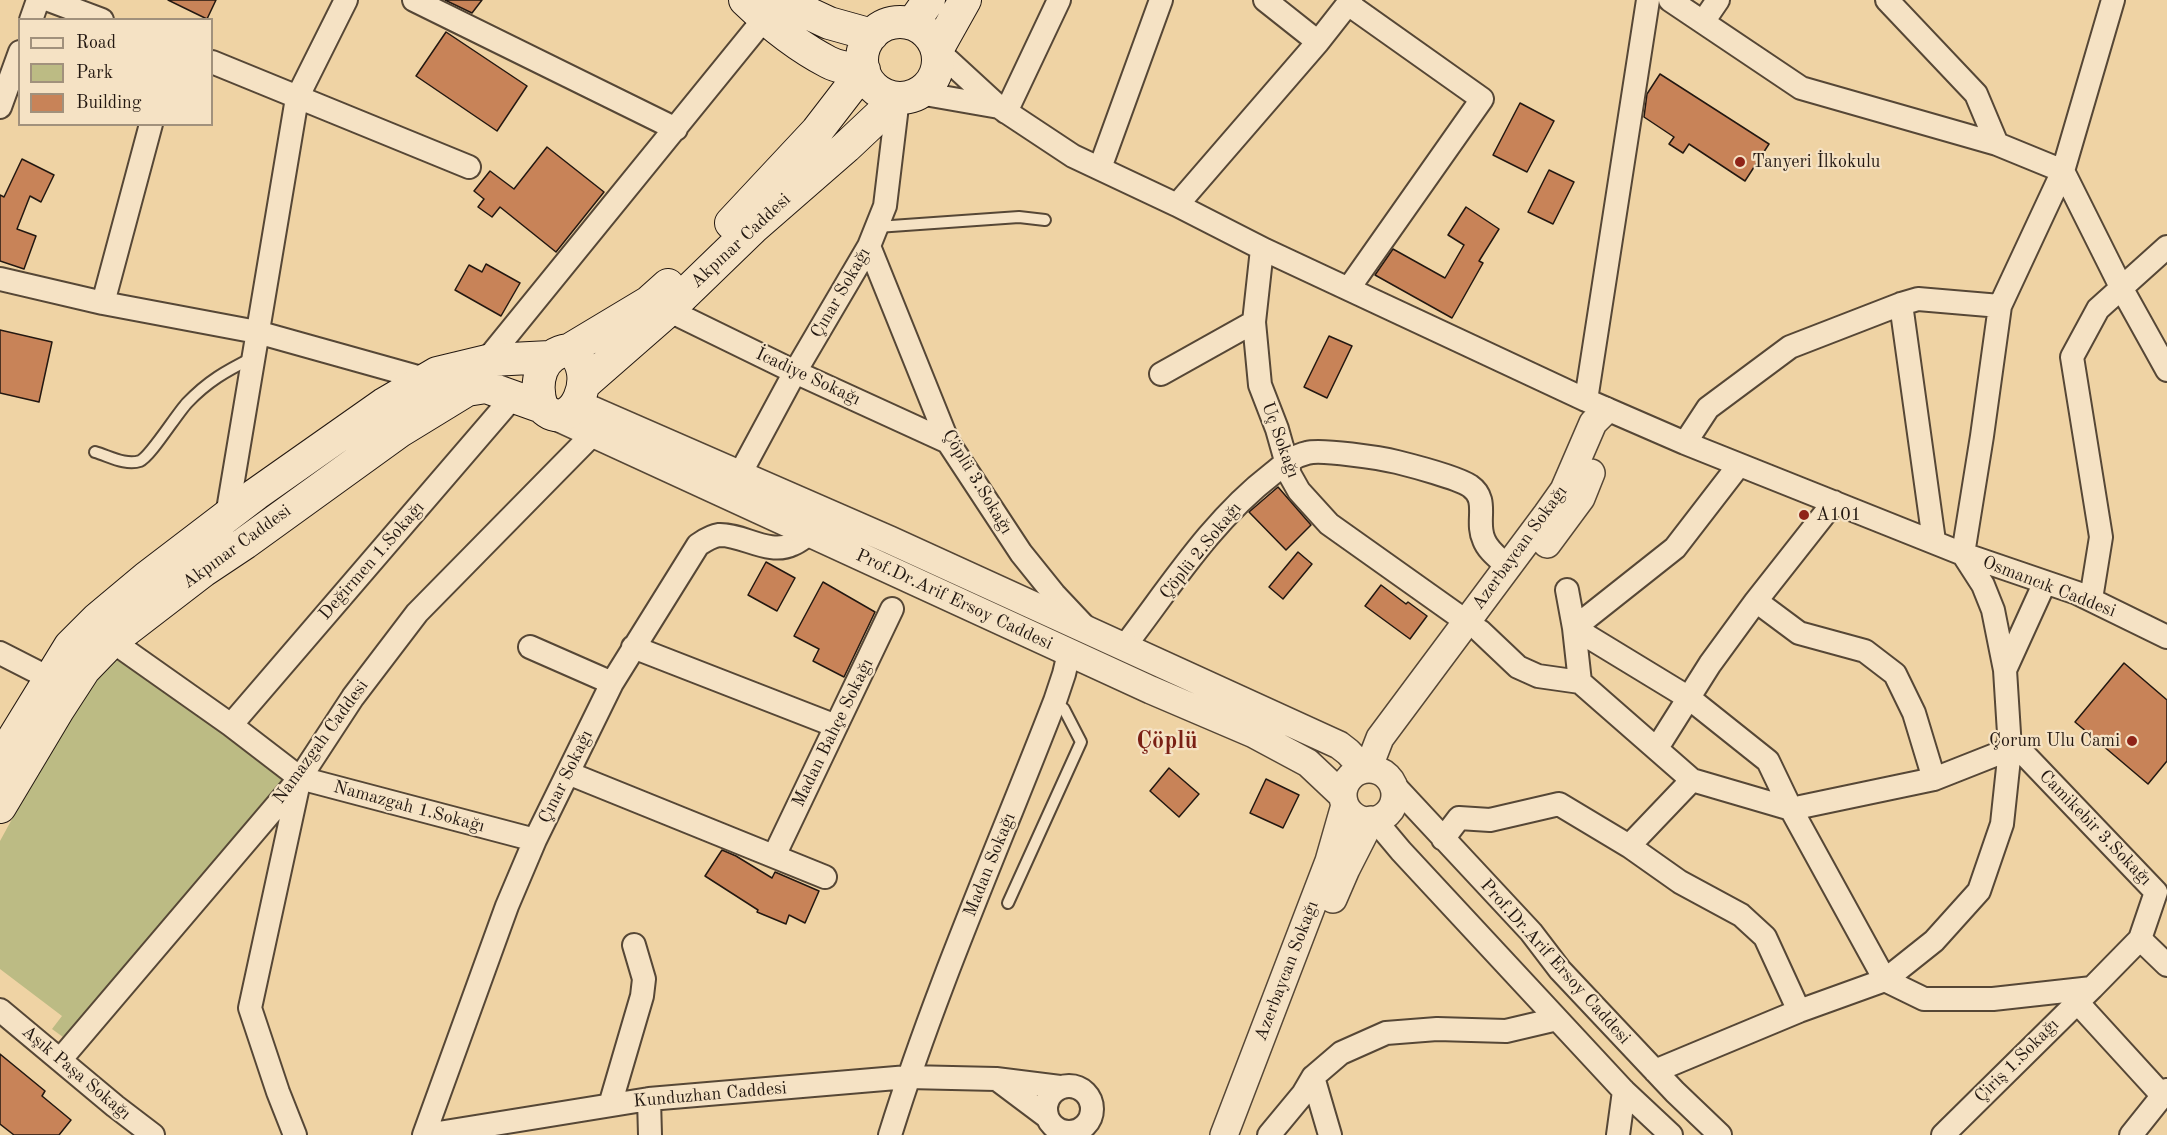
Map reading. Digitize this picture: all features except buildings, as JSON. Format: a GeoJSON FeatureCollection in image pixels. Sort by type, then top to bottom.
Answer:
{"type":"FeatureCollection","features":[{"type":"Feature","properties":{"kind":"main road"},"geometry":{"type":"LineString","coordinates":[[937,50],[964,0]]}},
{"type":"Feature","properties":{"kind":"main road"},"geometry":{"type":"LineString","coordinates":[[782,6],[872,35]]}},
{"type":"Feature","properties":{"kind":"main road"},"geometry":{"type":"LineString","coordinates":[[782,6],[829,63],[847,69],[864,70]]}},
{"type":"Feature","properties":{"kind":"main road"},"geometry":{"type":"LineString","coordinates":[[920,12],[924,30],[932,38],[937,50],[939,62],[929,85],[909,95],[882,93],[872,85],[862,62],[864,50],[878,29],[920,12]]}},
{"type":"Feature","properties":{"kind":"main road","name":"Akpınar Caddesi"},"geometry":{"type":"LineString","coordinates":[[0,760],[70,646],[97,618],[227,516],[384,404],[425,379],[437,373],[486,361],[559,353],[649,302],[702,255],[817,131],[864,70]]}},
{"type":"Feature","properties":{"kind":"main road","name":"Akpınar Caddesi"},"geometry":{"type":"LineString","coordinates":[[0,807],[78,680],[112,641],[203,571],[443,403],[467,390],[486,387],[513,397],[564,403],[668,310],[753,228],[909,95]]}},
{"type":"Feature","properties":{"kind":"main road"},"geometry":{"type":"LineString","coordinates":[[559,353],[580,360],[583,368],[564,403],[540,399],[540,375],[545,363],[559,353]]}},
{"type":"Feature","properties":{"kind":"street"},"geometry":{"type":"LineString","coordinates":[[32,18],[38,0]]}},
{"type":"Feature","properties":{"kind":"street"},"geometry":{"type":"LineString","coordinates":[[49,0],[97,18]]}},
{"type":"Feature","properties":{"kind":"street"},"geometry":{"type":"LineString","coordinates":[[227,516],[297,98],[346,0]]}},
{"type":"Feature","properties":{"kind":"street"},"geometry":{"type":"LineString","coordinates":[[1003,110],[1059,0]]}},
{"type":"Feature","properties":{"kind":"street"},"geometry":{"type":"LineString","coordinates":[[1100,168],[1161,0]]}},
{"type":"Feature","properties":{"kind":"street"},"geometry":{"type":"LineString","coordinates":[[1265,0],[1318,42]]}},
{"type":"Feature","properties":{"kind":"street"},"geometry":{"type":"LineString","coordinates":[[1586,400],[1648,0]]}},
{"type":"Feature","properties":{"kind":"street"},"geometry":{"type":"LineString","coordinates":[[1670,0],[1801,88],[1997,144],[2063,171],[2122,289],[2167,370]]}},
{"type":"Feature","properties":{"kind":"street"},"geometry":{"type":"LineString","coordinates":[[1703,22],[1718,0]]}},
{"type":"Feature","properties":{"kind":"street"},"geometry":{"type":"LineString","coordinates":[[1887,0],[1976,94],[1997,144]]}},
{"type":"Feature","properties":{"kind":"street"},"geometry":{"type":"LineString","coordinates":[[1655,1071],[1798,1011],[1885,980],[1934,941],[1979,891],[2002,824],[2010,749],[2005,670],[1993,610],[1983,585],[1963,554],[2000,306],[2063,171],[2113,0]]}},
{"type":"Feature","properties":{"kind":"street"},"geometry":{"type":"LineString","coordinates":[[420,1],[676,129]]}},
{"type":"Feature","properties":{"kind":"street"},"geometry":{"type":"LineString","coordinates":[[1177,206],[1318,42],[1349,2],[1482,99],[1349,288]]}},
{"type":"Feature","properties":{"kind":"street"},"geometry":{"type":"LineString","coordinates":[[486,361],[676,129],[782,6]]}},
{"type":"Feature","properties":{"kind":"street"},"geometry":{"type":"LineString","coordinates":[[937,50],[1003,110]]}},
{"type":"Feature","properties":{"kind":"street"},"geometry":{"type":"LineString","coordinates":[[0,107],[18,58]]}},
{"type":"Feature","properties":{"kind":"street"},"geometry":{"type":"LineString","coordinates":[[213,62],[469,167]]}},
{"type":"Feature","properties":{"kind":"street"},"geometry":{"type":"LineString","coordinates":[[909,95],[1003,110]]}},
{"type":"Feature","properties":{"kind":"street","name":"Çınar Sokağı"},"geometry":{"type":"LineString","coordinates":[[740,474],[873,236],[885,206],[909,95]]}},
{"type":"Feature","properties":{"kind":"street","name":"Osmancık Caddesi"},"geometry":{"type":"LineString","coordinates":[[1003,110],[1073,156],[1262,249],[1586,400],[1685,443],[1963,554],[2091,599],[2167,637]]}},
{"type":"Feature","properties":{"kind":"street"},"geometry":{"type":"LineString","coordinates":[[103,303],[149,126]]}},
{"type":"Feature","properties":{"kind":"street","name":"Çöplü 3.Sokağı"},"geometry":{"type":"LineString","coordinates":[[873,236],[948,442],[1021,553],[1054,594],[1089,631]]}},
{"type":"Feature","properties":{"kind":"street"},"geometry":{"type":"LineString","coordinates":[[2091,599],[2101,537],[2072,357],[2098,309],[2167,247]]}},
{"type":"Feature","properties":{"kind":"street","name":"Uç Sokağı"},"geometry":{"type":"LineString","coordinates":[[1262,249],[1254,322],[1260,386],[1277,429],[1286,463],[1299,491],[1329,524],[1473,627],[1518,667],[1538,676],[1580,682]]}},
{"type":"Feature","properties":{"kind":"street"},"geometry":{"type":"LineString","coordinates":[[0,279],[103,303],[256,332],[425,379]]}},
{"type":"Feature","properties":{"kind":"street"},"geometry":{"type":"LineString","coordinates":[[1685,443],[1708,408],[1790,347],[1918,299],[2000,306]]}},
{"type":"Feature","properties":{"kind":"street"},"geometry":{"type":"LineString","coordinates":[[1901,304],[1934,541]]}},
{"type":"Feature","properties":{"kind":"street","name":"İcadiye Sokağı"},"geometry":{"type":"LineString","coordinates":[[668,310],[795,372],[948,442]]}},
{"type":"Feature","properties":{"kind":"street"},"geometry":{"type":"LineString","coordinates":[[1161,374],[1254,322]]}},
{"type":"Feature","properties":{"kind":"street","name":"Değirmen 1.Sokağı"},"geometry":{"type":"LineString","coordinates":[[231,725],[513,397]]}},
{"type":"Feature","properties":{"kind":"street","name":"Prof.Dr.Arif Ersoy Caddesi"},"geometry":{"type":"LineString","coordinates":[[564,403],[593,434],[1254,734],[1308,764],[1344,801]]}},
{"type":"Feature","properties":{"kind":"street","name":"Prof.Dr.Arif Ersoy Caddesi"},"geometry":{"type":"LineString","coordinates":[[564,403],[740,474],[901,544],[1339,745],[1377,774],[1443,839],[1531,932],[1560,970],[1655,1071],[1720,1135]]}},
{"type":"Feature","properties":{"kind":"street","name":"Azerbaycan Sokağı"},"geometry":{"type":"LineString","coordinates":[[1377,774],[1473,627],[1508,567],[1564,490],[1593,423],[1605,411],[1605,426],[1598,454],[1581,498],[1572,512],[1473,627]]}},
{"type":"Feature","properties":{"kind":"street","name":"Namazgah Caddesi"},"geometry":{"type":"LineString","coordinates":[[60,1060],[300,778],[353,697],[417,614],[593,434]]}},
{"type":"Feature","properties":{"kind":"street","name":"Çöplü 2.Sokağı"},"geometry":{"type":"LineString","coordinates":[[1124,647],[1221,521],[1258,485],[1286,463],[1309,452],[1384,459],[1410,465],[1470,486],[1481,500],[1483,509],[1479,526],[1484,541],[1508,567]]}},
{"type":"Feature","properties":{"kind":"street"},"geometry":{"type":"LineString","coordinates":[[1574,628],[1675,548],[1739,465]]}},
{"type":"Feature","properties":{"kind":"street"},"geometry":{"type":"LineString","coordinates":[[1657,748],[1710,664],[1834,502]]}},
{"type":"Feature","properties":{"kind":"street","name":"Çınar Sokağı"},"geometry":{"type":"LineString","coordinates":[[425,1135],[507,906],[535,840],[612,682],[698,545],[708,538],[720,535],[766,546],[782,547],[792,545],[809,534]]}},
{"type":"Feature","properties":{"kind":"street"},"geometry":{"type":"LineString","coordinates":[[2005,670],[2045,582]]}},
{"type":"Feature","properties":{"kind":"street"},"geometry":{"type":"LineString","coordinates":[[1567,590],[1580,682],[1692,780],[1791,809],[1934,779],[2010,749]]}},
{"type":"Feature","properties":{"kind":"street"},"geometry":{"type":"LineString","coordinates":[[1756,601],[1798,633],[1865,651],[1895,674],[1914,713],[1934,779]]}},
{"type":"Feature","properties":{"kind":"street","name":"Madan Bahçe Sokağı"},"geometry":{"type":"LineString","coordinates":[[774,856],[892,609]]}},
{"type":"Feature","properties":{"kind":"street"},"geometry":{"type":"LineString","coordinates":[[1574,628],[1689,698],[1768,761],[1791,809],[1885,980],[1924,999],[2085,995],[2140,939],[2167,965]]}},
{"type":"Feature","properties":{"kind":"street","name":"Namazgah 1.Sokağı"},"geometry":{"type":"LineString","coordinates":[[112,641],[231,725],[300,778],[535,840]]}},
{"type":"Feature","properties":{"kind":"street"},"geometry":{"type":"LineString","coordinates":[[530,647],[612,682]]}},
{"type":"Feature","properties":{"kind":"street"},"geometry":{"type":"LineString","coordinates":[[633,647],[836,726]]}},
{"type":"Feature","properties":{"kind":"street","name":"Madan Sokağı"},"geometry":{"type":"LineString","coordinates":[[890,1135],[908,1077],[987,868],[1055,701],[1069,652]]}},
{"type":"Feature","properties":{"kind":"street"},"geometry":{"type":"LineString","coordinates":[[0,653],[49,678]]}},
{"type":"Feature","properties":{"kind":"street","name":"Camikebir 3.Sokağı"},"geometry":{"type":"LineString","coordinates":[[2010,749],[2024,753],[2156,892],[2140,939]]}},
{"type":"Feature","properties":{"kind":"street"},"geometry":{"type":"LineString","coordinates":[[568,774],[825,877]]}},
{"type":"Feature","properties":{"kind":"street"},"geometry":{"type":"LineString","coordinates":[[1377,774],[1395,794],[1394,803],[1389,811],[1373,820],[1359,819],[1352,814],[1344,801],[1345,784],[1349,777],[1377,774]]}},
{"type":"Feature","properties":{"kind":"street"},"geometry":{"type":"LineString","coordinates":[[295,1135],[250,1008],[300,778]]}},
{"type":"Feature","properties":{"kind":"street"},"geometry":{"type":"LineString","coordinates":[[1629,846],[1692,780]]}},
{"type":"Feature","properties":{"kind":"street","name":"Azerbaycan Sokağı"},"geometry":{"type":"LineString","coordinates":[[1224,1135],[1329,861],[1344,801]]}},
{"type":"Feature","properties":{"kind":"street"},"geometry":{"type":"LineString","coordinates":[[1443,839],[1459,818],[1490,820],[1559,804],[1629,846],[1680,882],[1741,915],[1765,937],[1798,1011]]}},
{"type":"Feature","properties":{"kind":"street","name":"Prof.Dr.Arif Ersoy Caddesi"},"geometry":{"type":"LineString","coordinates":[[1373,820],[1624,1091],[1671,1135]]}},
{"type":"Feature","properties":{"kind":"street","name":"Azerbaycan Sokağı"},"geometry":{"type":"LineString","coordinates":[[1243,1135],[1338,888],[1373,820]]}},
{"type":"Feature","properties":{"kind":"street"},"geometry":{"type":"LineString","coordinates":[[610,1105],[642,996],[644,979],[634,945]]}},
{"type":"Feature","properties":{"kind":"street"},"geometry":{"type":"LineString","coordinates":[[2085,995],[2164,1092],[2131,1135]]}},
{"type":"Feature","properties":{"kind":"street","name":"Çiriş 1.Sokağı"},"geometry":{"type":"LineString","coordinates":[[1943,1135],[2085,995]]}},
{"type":"Feature","properties":{"kind":"street","name":"Aşık Paşa Sokağı"},"geometry":{"type":"LineString","coordinates":[[0,1010],[153,1135]]}},
{"type":"Feature","properties":{"kind":"street"},"geometry":{"type":"LineString","coordinates":[[1269,1135],[1303,1094],[1313,1077],[1341,1053],[1386,1033],[1437,1029],[1506,1031],[1557,1019]]}},
{"type":"Feature","properties":{"kind":"street","name":"Kunduzhan Caddesi"},"geometry":{"type":"LineString","coordinates":[[425,1135],[648,1099],[908,1077],[996,1079],[1060,1087]]}},
{"type":"Feature","properties":{"kind":"street"},"geometry":{"type":"LineString","coordinates":[[1313,1077],[1330,1135]]}},
{"type":"Feature","properties":{"kind":"street"},"geometry":{"type":"LineString","coordinates":[[996,1079],[1049,1124],[1062,1131],[1082,1131],[1091,1114],[1090,1099],[1086,1092],[1072,1085],[1060,1087],[1051,1094],[1047,1101],[1049,1124]]}},
{"type":"Feature","properties":{"kind":"street"},"geometry":{"type":"LineString","coordinates":[[1618,1135],[1624,1091]]}},
{"type":"Feature","properties":{"kind":"street"},"geometry":{"type":"LineString","coordinates":[[648,1099],[650,1135]]}},
{"type":"Feature","properties":{"kind":"lane"},"geometry":{"type":"LineString","coordinates":[[873,236],[1019,218],[1045,220]]}},
{"type":"Feature","properties":{"kind":"lane"},"geometry":{"type":"LineString","coordinates":[[95,452],[127,463],[145,458],[175,416],[203,388],[218,375],[252,358]]}},
{"type":"Feature","properties":{"kind":"lane"},"geometry":{"type":"LineString","coordinates":[[1008,903],[1081,742],[1064,709],[1055,701]]}},
{"type":"Feature","properties":{"kind":"green space"},"geometry":{"type":"Polygon","coordinates":[[[114,652],[285,779],[81,1028],[63,1037],[52,1029],[62,1016],[0,969],[0,841],[76,702],[114,652]]]}},
{"type":"Feature","properties":{"kind":"place","name":"Tanyeri İlkokulu"},"geometry":{"type":"Point","coordinates":[1740,162]}},
{"type":"Feature","properties":{"kind":"place","name":"A101"},"geometry":{"type":"Point","coordinates":[1804,515]}},
{"type":"Feature","properties":{"kind":"place","name":"Çorum Ulu Cami"},"geometry":{"type":"Point","coordinates":[2132,741]}},
{"type":"Feature","properties":{"kind":"district","name":"Çöplü"},"geometry":{"type":"Point","coordinates":[1167,742]}}]}
